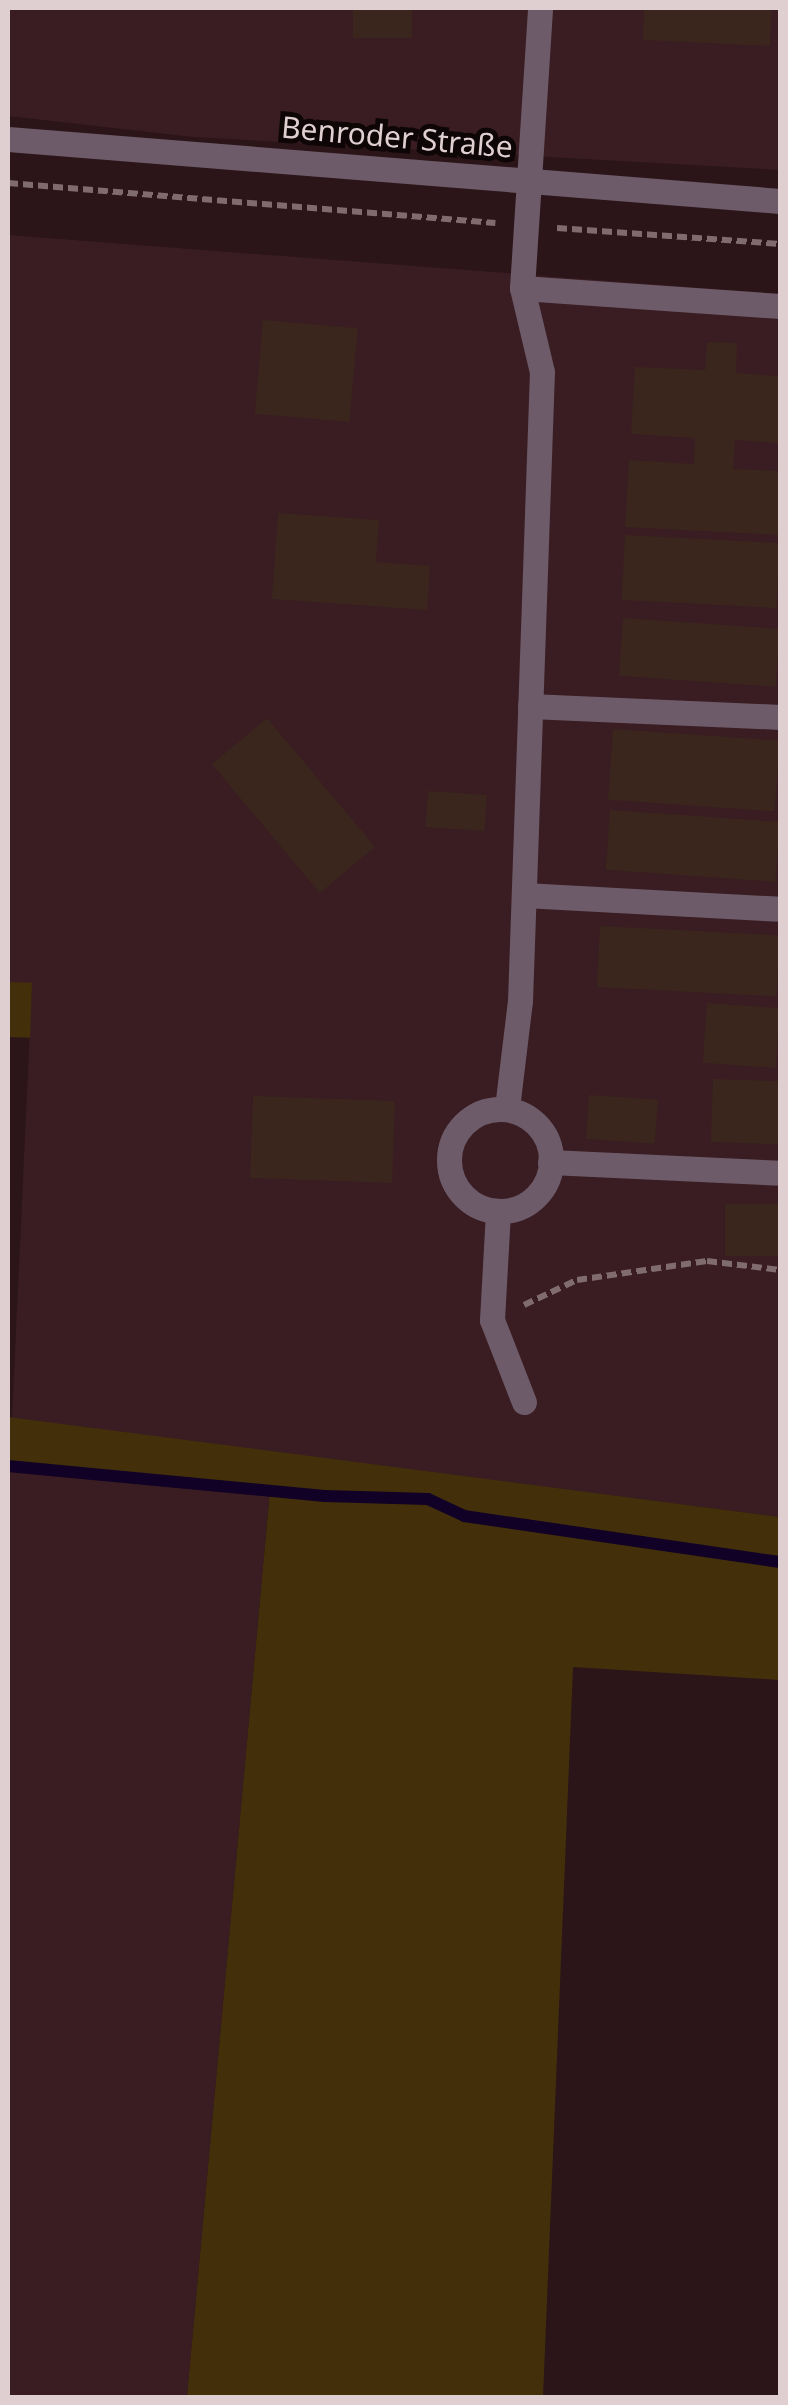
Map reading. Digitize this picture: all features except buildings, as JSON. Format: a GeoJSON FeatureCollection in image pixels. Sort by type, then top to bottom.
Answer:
{"type":"FeatureCollection","features":[{"type":"Feature","properties":{"kind":"street"},"geometry":{"type":"LineString","coordinates":[[507,1108],[524,895],[542,372],[522,288],[533,180],[540,8]]}},
{"type":"Feature","properties":{"kind":"street","name":"Benroder Straße"},"geometry":{"type":"LineString","coordinates":[[8,139],[780,201]]}},
{"type":"Feature","properties":{"kind":"street"},"geometry":{"type":"LineString","coordinates":[[522,288],[780,306]]}},
{"type":"Feature","properties":{"kind":"street"},"geometry":{"type":"LineString","coordinates":[[530,706],[780,717]]}},
{"type":"Feature","properties":{"kind":"street"},"geometry":{"type":"LineString","coordinates":[[524,895],[780,909]]}},
{"type":"Feature","properties":{"kind":"street"},"geometry":{"type":"LineString","coordinates":[[507,1108],[536,1121],[551,1148],[550,1162],[548,1180],[528,1204],[498,1212],[466,1200],[449,1172],[452,1139],[474,1114],[507,1108]]}},
{"type":"Feature","properties":{"kind":"street"},"geometry":{"type":"LineString","coordinates":[[550,1162],[780,1174]]}},
{"type":"Feature","properties":{"kind":"street"},"geometry":{"type":"LineString","coordinates":[[498,1212],[492,1320],[524,1402]]}},
{"type":"Feature","properties":{"kind":"path"},"geometry":{"type":"LineString","coordinates":[[8,183],[780,244]]}},
{"type":"Feature","properties":{"kind":"path"},"geometry":{"type":"LineString","coordinates":[[492,1320],[576,1280],[707,1261],[780,1270]]}},
{"type":"Feature","properties":{"kind":"shaded area"},"geometry":{"type":"Polygon","coordinates":[[[8,8],[780,8],[780,170],[193,137],[8,116],[8,8]]]}},
{"type":"Feature","properties":{"kind":"shaded area"},"geometry":{"type":"Polygon","coordinates":[[[8,235],[780,294],[780,1517],[12,1418],[32,984],[8,982],[8,235]]]}},
{"type":"Feature","properties":{"kind":"shaded area"},"geometry":{"type":"Polygon","coordinates":[[[8,982],[32,983],[30,1038],[8,1037],[8,982]]]}},
{"type":"Feature","properties":{"kind":"shaded area"},"geometry":{"type":"Polygon","coordinates":[[[8,1417],[780,1517],[780,1680],[573,1667],[543,2397],[187,2397],[270,1491],[8,1464],[8,1417]]]}},
{"type":"Feature","properties":{"kind":"shaded area"},"geometry":{"type":"Polygon","coordinates":[[[8,1464],[270,1490],[187,2397],[8,2397],[8,1464]]]}},
{"type":"Feature","properties":{"kind":"waterway"},"geometry":{"type":"LineString","coordinates":[[8,1466],[325,1496],[428,1499],[464,1516],[780,1562]]}}]}
